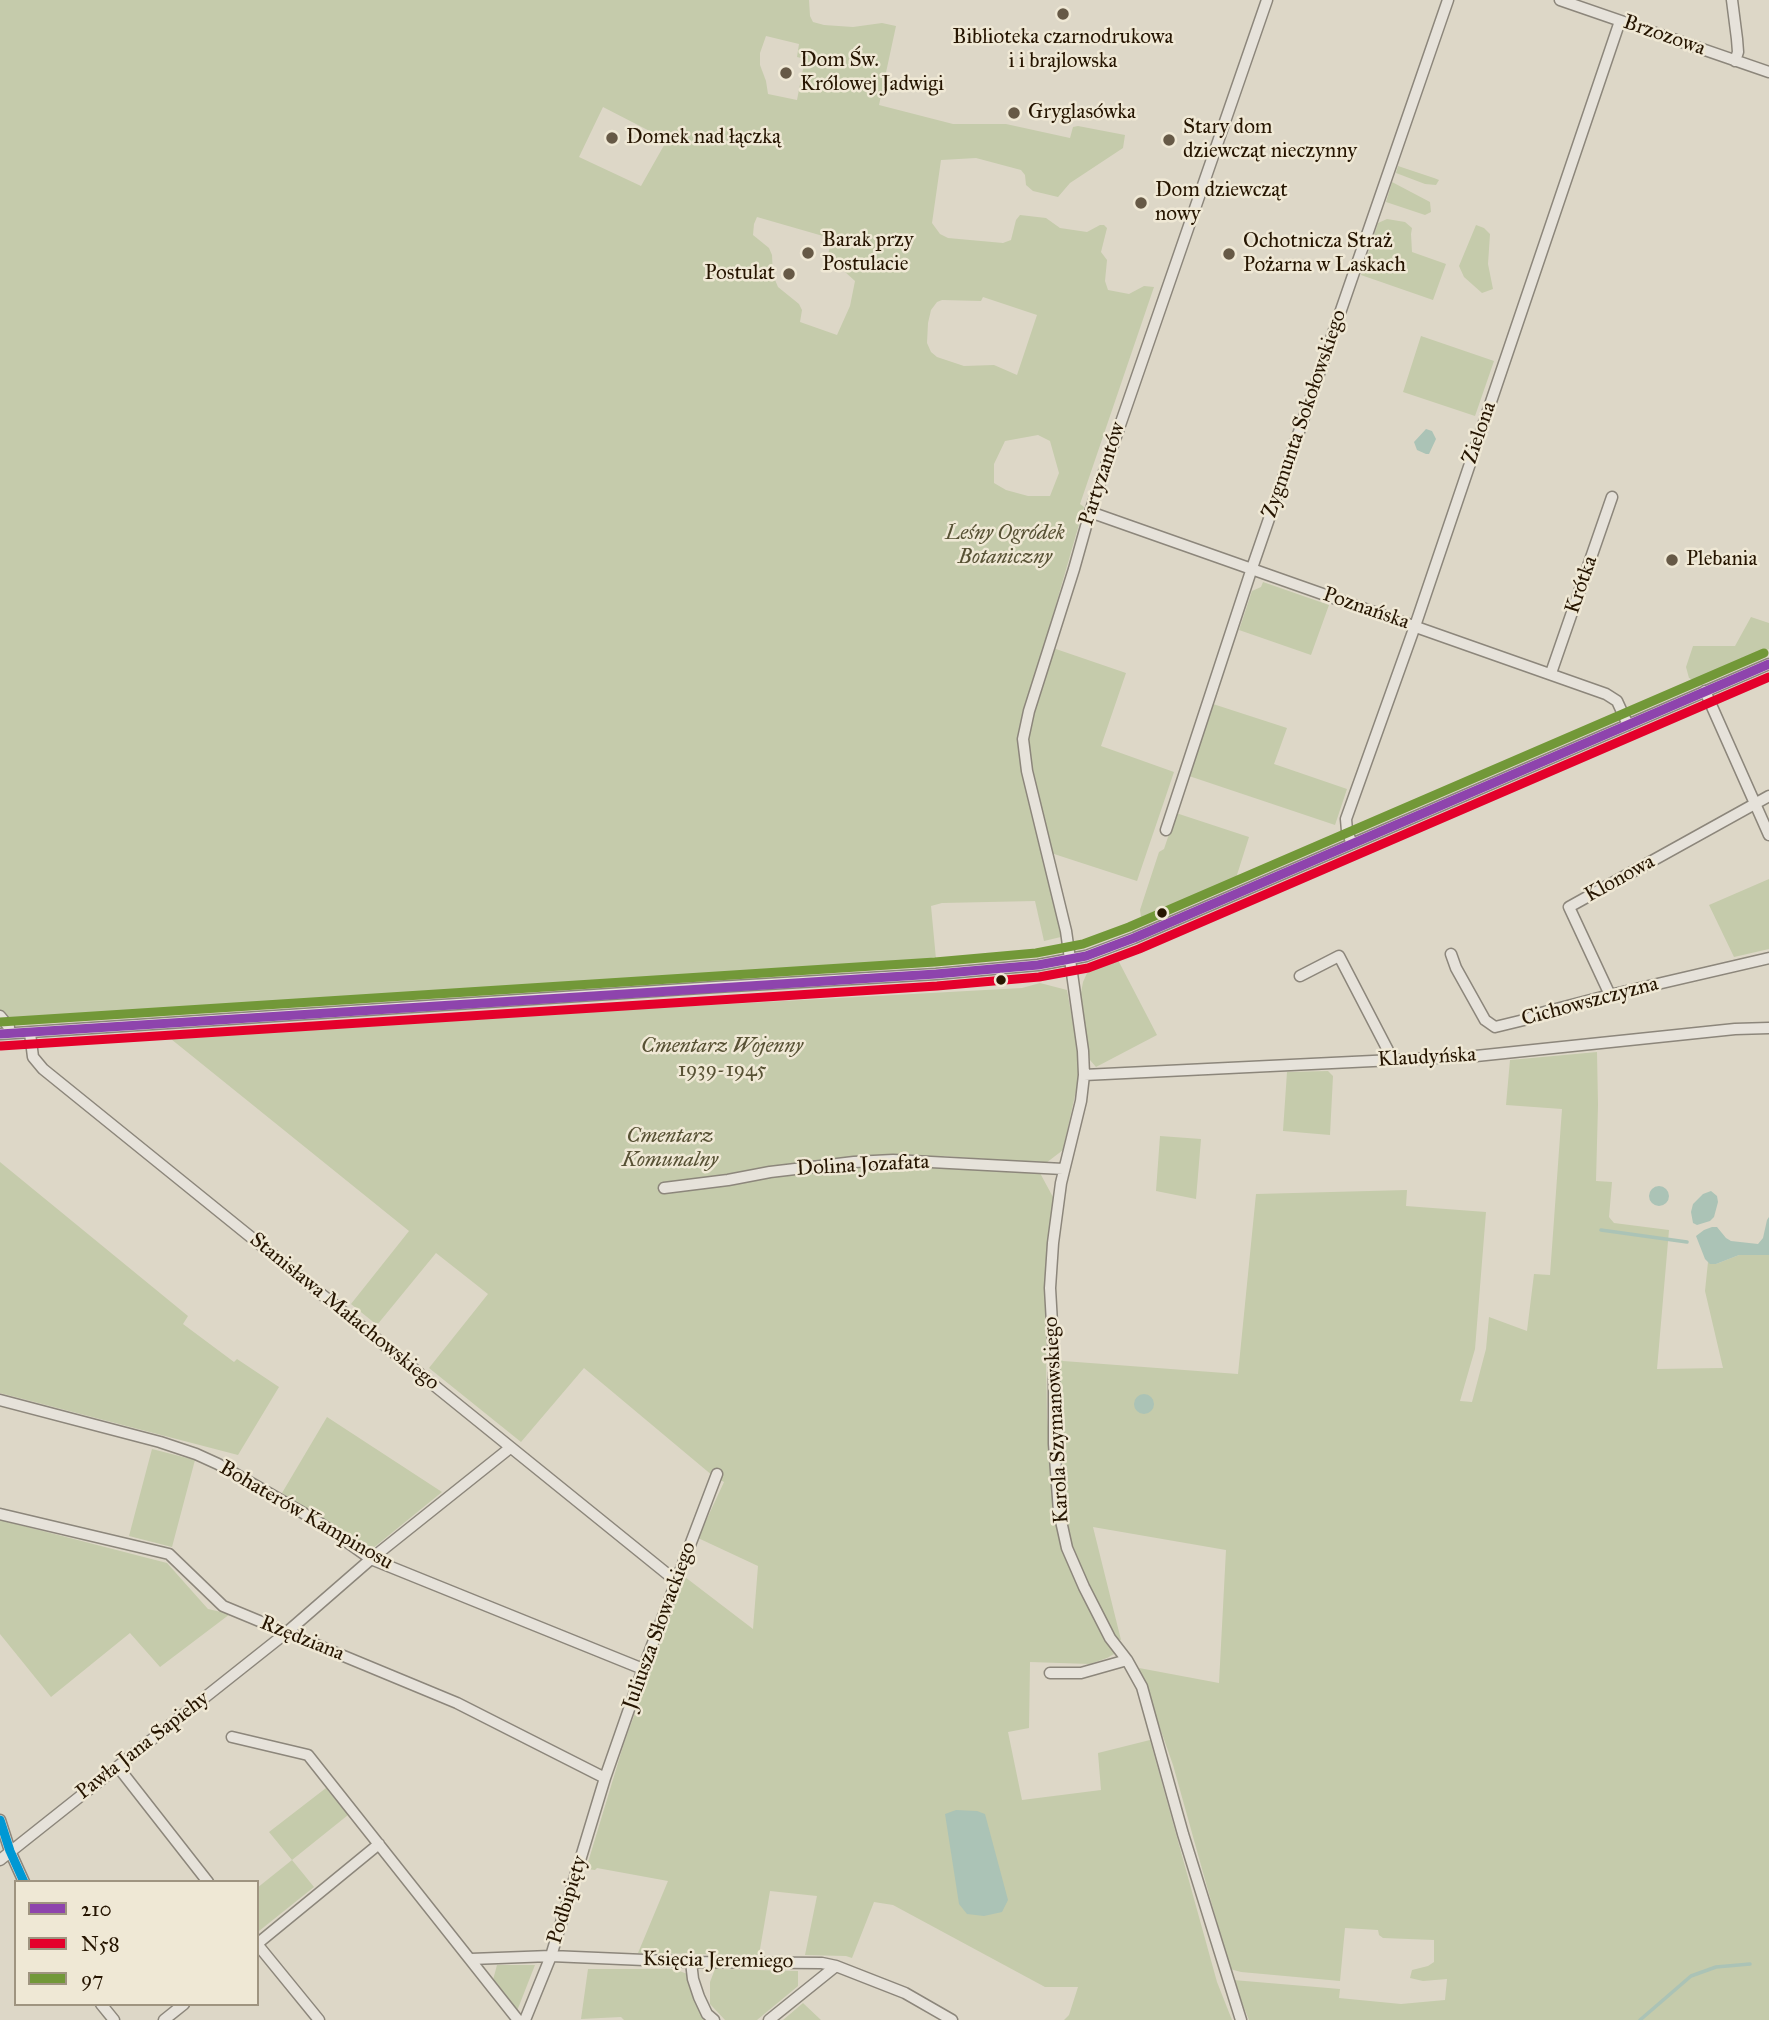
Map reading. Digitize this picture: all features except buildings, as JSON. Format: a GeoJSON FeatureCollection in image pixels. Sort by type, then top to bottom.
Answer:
{"type":"FeatureCollection","features":[{"type":"Feature","properties":{"kind":"street","name":"Partyzantów"},"geometry":{"type":"LineString","coordinates":[[1070,959],[1027,771],[1023,739],[1029,711],[1090,512],[1267,0]]}},
{"type":"Feature","properties":{"kind":"street","name":"Zygmunta Sokołowskiego"},"geometry":{"type":"LineString","coordinates":[[1166,830],[1252,568],[1448,0]]}},
{"type":"Feature","properties":{"kind":"street","name":"Brzozowa"},"geometry":{"type":"LineString","coordinates":[[1560,0],[1769,72]]}},
{"type":"Feature","properties":{"kind":"street"},"geometry":{"type":"LineString","coordinates":[[1732,0],[1738,52],[1735,61]]}},
{"type":"Feature","properties":{"kind":"street","name":"Zielona"},"geometry":{"type":"LineString","coordinates":[[1352,844],[1346,819],[1415,626],[1620,21]]}},
{"type":"Feature","properties":{"kind":"street","name":"Krótka"},"geometry":{"type":"LineString","coordinates":[[1550,673],[1612,497]]}},
{"type":"Feature","properties":{"kind":"street","name":"Poznańska"},"geometry":{"type":"LineString","coordinates":[[1090,512],[1606,694],[1620,707],[1628,724]]}},
{"type":"Feature","properties":{"kind":"street"},"geometry":{"type":"LineString","coordinates":[[0,1016],[4,1031],[30,1033],[936,974],[1038,965],[1086,956],[1118,945],[1769,664]]}},
{"type":"Feature","properties":{"kind":"street"},"geometry":{"type":"LineString","coordinates":[[1706,691],[1769,835]]}},
{"type":"Feature","properties":{"kind":"street"},"geometry":{"type":"LineString","coordinates":[[1755,804],[1769,796]]}},
{"type":"Feature","properties":{"kind":"street","name":"Klonowa"},"geometry":{"type":"LineString","coordinates":[[1610,995],[1569,907],[1755,804]]}},
{"type":"Feature","properties":{"kind":"street","name":"Cichowszczyzna"},"geometry":{"type":"LineString","coordinates":[[1451,954],[1485,1020],[1495,1027],[1610,995],[1769,958]]}},
{"type":"Feature","properties":{"kind":"street"},"geometry":{"type":"LineString","coordinates":[[1300,976],[1339,956],[1393,1060]]}},
{"type":"Feature","properties":{"kind":"street","name":"Karola Szymanowskiego"},"geometry":{"type":"LineString","coordinates":[[1070,959],[1084,1075],[1074,1132],[1063,1169],[1050,1288],[1054,1359],[1054,1444],[1059,1512],[1067,1548],[1084,1587],[1110,1637],[1142,1687],[1183,1833],[1241,2020]]}},
{"type":"Feature","properties":{"kind":"street","name":"Klaudyńska"},"geometry":{"type":"LineString","coordinates":[[1084,1075],[1476,1056],[1735,1028],[1769,1028]]}},
{"type":"Feature","properties":{"kind":"street","name":"Stanisława Małachowskiego"},"geometry":{"type":"LineString","coordinates":[[30,1033],[33,1056],[43,1069],[676,1581]]}},
{"type":"Feature","properties":{"kind":"street","name":"Dolina Jozafata"},"geometry":{"type":"LineString","coordinates":[[664,1188],[770,1172],[893,1160],[1063,1169]]}},
{"type":"Feature","properties":{"kind":"street","name":"Bohaterów Kampinosu"},"geometry":{"type":"LineString","coordinates":[[0,1401],[197,1454],[317,1521],[371,1559],[643,1669]]}},
{"type":"Feature","properties":{"kind":"street","name":"Pawła Jana Sapiehy"},"geometry":{"type":"LineString","coordinates":[[0,1860],[286,1633],[371,1559],[510,1447]]}},
{"type":"Feature","properties":{"kind":"street","name":"Juliusza Słowackiego"},"geometry":{"type":"LineString","coordinates":[[605,1778],[717,1474]]}},
{"type":"Feature","properties":{"kind":"street","name":"Rzędziana"},"geometry":{"type":"LineString","coordinates":[[0,1514],[169,1554],[222,1606],[457,1703],[605,1778]]}},
{"type":"Feature","properties":{"kind":"street"},"geometry":{"type":"LineString","coordinates":[[1050,1673],[1089,1671],[1127,1660]]}},
{"type":"Feature","properties":{"kind":"street"},"geometry":{"type":"LineString","coordinates":[[232,1737],[308,1755],[518,2020]]}},
{"type":"Feature","properties":{"kind":"street"},"geometry":{"type":"LineString","coordinates":[[118,1767],[206,1880]]}},
{"type":"Feature","properties":{"kind":"street","name":"Podbipięty"},"geometry":{"type":"LineString","coordinates":[[525,2020],[551,1956],[605,1778]]}},
{"type":"Feature","properties":{"kind":"street"},"geometry":{"type":"LineString","coordinates":[[0,1820],[23,1880]]}},
{"type":"Feature","properties":{"kind":"street"},"geometry":{"type":"LineString","coordinates":[[259,1942],[379,1844]]}},
{"type":"Feature","properties":{"kind":"street"},"geometry":{"type":"LineString","coordinates":[[259,1946],[319,2020]]}},
{"type":"Feature","properties":{"kind":"street","name":"Księcia Jeremiego"},"geometry":{"type":"LineString","coordinates":[[471,1959],[551,1956],[691,1962],[805,1962],[836,1966],[905,1993],[952,2020]]}},
{"type":"Feature","properties":{"kind":"street"},"geometry":{"type":"LineString","coordinates":[[691,1962],[692,1979],[699,1997],[707,2014],[714,2020]]}},
{"type":"Feature","properties":{"kind":"street"},"geometry":{"type":"LineString","coordinates":[[768,2020],[836,1966]]}},
{"type":"Feature","properties":{"kind":"street"},"geometry":{"type":"LineString","coordinates":[[103,2006],[114,2020]]}},
{"type":"Feature","properties":{"kind":"street"},"geometry":{"type":"LineString","coordinates":[[164,2020],[182,2006]]}},
{"type":"Feature","properties":{"kind":"green space","name":"Leśny Ogródek Botaniczny"},"geometry":{"type":"Polygon","coordinates":[[[0,0],[809,0],[813,22],[853,27],[882,23],[896,26],[879,105],[953,124],[1006,124],[1070,138],[1073,127],[1078,126],[1125,135],[1123,148],[1070,183],[1058,197],[1033,191],[1026,185],[1025,175],[1021,170],[976,158],[941,160],[932,223],[940,234],[948,238],[1003,243],[1011,240],[1020,215],[1046,218],[1060,228],[1087,232],[1104,225],[1107,228],[1101,252],[1107,260],[1105,281],[1108,290],[1129,294],[1144,286],[1154,287],[1080,504],[1084,507],[1021,726],[1065,936],[1044,941],[1035,901],[942,903],[931,906],[936,959],[0,1022],[0,0]],[[766,36],[760,53],[760,65],[768,94],[797,100],[805,59],[797,57],[799,44],[766,36]],[[603,107],[579,157],[641,186],[667,140],[603,107]],[[757,217],[753,235],[769,248],[772,255],[773,275],[778,287],[799,304],[802,310],[800,322],[837,335],[850,306],[855,281],[844,271],[829,264],[827,258],[832,240],[757,217]],[[983,297],[981,301],[942,300],[931,310],[928,323],[927,343],[931,352],[937,357],[964,366],[994,365],[1017,375],[1037,315],[983,297]],[[1038,435],[1005,441],[994,464],[994,483],[1006,490],[1028,496],[1050,496],[1059,473],[1050,441],[1038,435]]]}},
{"type":"Feature","properties":{"kind":"green space"},"geometry":{"type":"Polygon","coordinates":[[[1398,166],[1439,180],[1436,185],[1425,184],[1396,173],[1398,166]]]}},
{"type":"Feature","properties":{"kind":"green space"},"geometry":{"type":"Polygon","coordinates":[[[1392,182],[1430,202],[1431,212],[1425,215],[1386,202],[1392,182]]]}},
{"type":"Feature","properties":{"kind":"green space"},"geometry":{"type":"Polygon","coordinates":[[[1387,219],[1405,222],[1412,228],[1412,252],[1446,264],[1433,300],[1361,275],[1378,223],[1387,219]]]}},
{"type":"Feature","properties":{"kind":"green space"},"geometry":{"type":"Polygon","coordinates":[[[1476,225],[1490,234],[1488,264],[1493,289],[1482,293],[1464,277],[1459,266],[1476,225]]]}},
{"type":"Feature","properties":{"kind":"green space"},"geometry":{"type":"Polygon","coordinates":[[[1421,336],[1494,361],[1475,416],[1403,392],[1421,336]]]}},
{"type":"Feature","properties":{"kind":"green space"},"geometry":{"type":"Polygon","coordinates":[[[1263,582],[1329,605],[1311,655],[1239,630],[1252,591],[1261,587],[1263,582]]]}},
{"type":"Feature","properties":{"kind":"green space"},"geometry":{"type":"Polygon","coordinates":[[[1751,617],[1769,623],[1769,649],[1695,681],[1689,678],[1686,667],[1693,646],[1735,646],[1751,617]]]}},
{"type":"Feature","properties":{"kind":"green space"},"geometry":{"type":"Polygon","coordinates":[[[1053,648],[1126,673],[1101,746],[1174,772],[1137,881],[1051,853],[1031,776],[1027,725],[1053,648]]]}},
{"type":"Feature","properties":{"kind":"green space"},"geometry":{"type":"Polygon","coordinates":[[[1213,704],[1287,728],[1274,764],[1347,789],[1335,825],[1189,776],[1213,704]]]}},
{"type":"Feature","properties":{"kind":"green space"},"geometry":{"type":"Polygon","coordinates":[[[1176,813],[1249,837],[1236,878],[1141,917],[1140,910],[1159,852],[1164,849],[1176,813]]]}},
{"type":"Feature","properties":{"kind":"green space"},"geometry":{"type":"Polygon","coordinates":[[[1769,879],[1769,949],[1734,957],[1709,905],[1769,879]]]}},
{"type":"Feature","properties":{"kind":"green space"},"geometry":{"type":"Polygon","coordinates":[[[1118,960],[1157,1035],[1096,1067],[1090,1060],[1079,1004],[1083,982],[1087,973],[1118,960]]]}},
{"type":"Feature","properties":{"kind":"green space"},"geometry":{"type":"Polygon","coordinates":[[[1040,983],[1067,990],[1079,1058],[1079,1077],[1063,1150],[1046,1163],[944,1156],[938,1167],[1040,1173],[1054,1199],[1046,1293],[1046,1359],[1047,1417],[1058,1530],[1116,1653],[1090,1664],[1030,1662],[1029,1728],[1008,1732],[1022,1800],[1101,1790],[1098,1753],[1150,1740],[1217,1982],[1232,2020],[1064,2020],[1069,2015],[1078,1987],[1045,1987],[893,1905],[874,1902],[852,1958],[805,1955],[817,1896],[770,1891],[759,1955],[638,1953],[668,1881],[597,1868],[586,1869],[624,1743],[685,1577],[753,1629],[758,1566],[698,1538],[724,1482],[713,1476],[584,1368],[521,1442],[429,1368],[488,1294],[436,1253],[377,1325],[351,1304],[409,1231],[171,1039],[1022,988],[1040,983]]]}},
{"type":"Feature","properties":{"kind":"green space"},"geometry":{"type":"Polygon","coordinates":[[[1597,1052],[1596,1181],[1612,1182],[1609,1217],[1614,1223],[1669,1230],[1657,1369],[1723,1368],[1705,1291],[1708,1262],[1716,1264],[1739,1255],[1769,1255],[1769,2020],[1249,2020],[1233,1980],[1340,1989],[1339,1998],[1401,2004],[1445,2000],[1447,1979],[1423,1981],[1410,1978],[1412,1970],[1434,1962],[1434,1940],[1383,1938],[1378,1930],[1345,1928],[1340,1981],[1230,1969],[1173,1765],[1139,1668],[1219,1683],[1226,1550],[1093,1527],[1121,1640],[1114,1638],[1073,1551],[1059,1453],[1058,1358],[1063,1361],[1238,1374],[1256,1194],[1407,1190],[1406,1206],[1486,1212],[1475,1349],[1460,1401],[1472,1402],[1486,1349],[1489,1317],[1527,1331],[1534,1274],[1550,1275],[1562,1109],[1506,1105],[1510,1060],[1597,1052]]]}},
{"type":"Feature","properties":{"kind":"green space"},"geometry":{"type":"Polygon","coordinates":[[[1328,1071],[1333,1076],[1330,1135],[1283,1131],[1287,1072],[1328,1071]]]}},
{"type":"Feature","properties":{"kind":"green space"},"geometry":{"type":"Polygon","coordinates":[[[1160,1136],[1201,1139],[1196,1199],[1156,1191],[1160,1136]]]}},
{"type":"Feature","properties":{"kind":"green space"},"geometry":{"type":"Polygon","coordinates":[[[0,1162],[188,1316],[183,1324],[234,1362],[237,1359],[279,1387],[238,1455],[0,1393],[0,1162]]]}},
{"type":"Feature","properties":{"kind":"green space"},"geometry":{"type":"Polygon","coordinates":[[[327,1417],[442,1492],[372,1549],[282,1493],[327,1417]]]}},
{"type":"Feature","properties":{"kind":"green space"},"geometry":{"type":"Polygon","coordinates":[[[152,1449],[195,1460],[172,1547],[129,1536],[152,1449]]]}},
{"type":"Feature","properties":{"kind":"green space"},"geometry":{"type":"Polygon","coordinates":[[[0,1520],[167,1563],[208,1609],[230,1614],[160,1667],[130,1633],[51,1697],[0,1634],[0,1520]]]}},
{"type":"Feature","properties":{"kind":"green space"},"geometry":{"type":"Polygon","coordinates":[[[326,1788],[348,1815],[292,1860],[269,1832],[326,1788]]]}},
{"type":"Feature","properties":{"kind":"green space"},"geometry":{"type":"Polygon","coordinates":[[[292,1860],[314,1887],[259,1931],[259,1886],[292,1860]]]}},
{"type":"Feature","properties":{"kind":"green space"},"geometry":{"type":"Polygon","coordinates":[[[497,1965],[535,1965],[517,2011],[493,1980],[497,1965]]]}},
{"type":"Feature","properties":{"kind":"green space"},"geometry":{"type":"Polygon","coordinates":[[[588,1969],[674,1969],[690,1975],[709,2020],[624,2020],[621,2017],[581,2019],[588,1969]]]}},
{"type":"Feature","properties":{"kind":"green space"},"geometry":{"type":"Polygon","coordinates":[[[715,1969],[798,1971],[798,1986],[757,2020],[725,2020],[710,2004],[710,1982],[715,1969]]]}},
{"type":"Feature","properties":{"kind":"green space"},"geometry":{"type":"Polygon","coordinates":[[[803,2003],[821,2020],[783,2020],[803,2003]]]}},
{"type":"Feature","properties":{"kind":"shaded area"},"geometry":{"type":"Polygon","coordinates":[[[1426,429],[1432,431],[1436,439],[1429,454],[1417,450],[1414,442],[1426,429]]]}},
{"type":"Feature","properties":{"kind":"shaded area"},"geometry":{"type":"Polygon","coordinates":[[[1659,1186],[1666,1189],[1669,1196],[1666,1203],[1659,1206],[1652,1203],[1649,1196],[1652,1189],[1659,1186]]]}},
{"type":"Feature","properties":{"kind":"shaded area"},"geometry":{"type":"Polygon","coordinates":[[[1711,1191],[1717,1196],[1718,1202],[1714,1217],[1697,1225],[1693,1223],[1693,1204],[1703,1194],[1711,1191]]]}},
{"type":"Feature","properties":{"kind":"shaded area"},"geometry":{"type":"Polygon","coordinates":[[[1769,1217],[1769,1255],[1739,1255],[1716,1264],[1710,1264],[1705,1259],[1696,1236],[1704,1230],[1717,1227],[1731,1241],[1758,1244],[1763,1238],[1769,1217]]]}},
{"type":"Feature","properties":{"kind":"shaded area"},"geometry":{"type":"Polygon","coordinates":[[[1144,1394],[1151,1397],[1154,1404],[1151,1411],[1144,1414],[1137,1411],[1134,1404],[1137,1397],[1144,1394]]]}},
{"type":"Feature","properties":{"kind":"shaded area"},"geometry":{"type":"Polygon","coordinates":[[[956,1810],[985,1814],[1008,1900],[1002,1912],[984,1916],[967,1914],[959,1904],[945,1814],[956,1810]]]}},
{"type":"Feature","properties":{"kind":"waterway"},"geometry":{"type":"LineString","coordinates":[[1601,1230],[1687,1242]]}},
{"type":"Feature","properties":{"kind":"waterway"},"geometry":{"type":"LineString","coordinates":[[1640,2020],[1691,1976],[1716,1967],[1750,1964]]}},
{"type":"Feature","properties":{"kind":"transit line","name":"97"},"geometry":{"type":"LineString","coordinates":[[0,1022],[935,962],[1036,953],[1083,944],[1129,927],[1764,653]]}},
{"type":"Feature","properties":{"kind":"transit line","name":"210"},"geometry":{"type":"LineString","coordinates":[[0,1034],[936,974],[1038,965],[1086,956],[1134,938],[1769,664]]}},
{"type":"Feature","properties":{"kind":"transit line","name":"N58"},"geometry":{"type":"LineString","coordinates":[[1,1046],[937,986],[1039,977],[1088,968],[1139,949],[1769,677]]}},
{"type":"Feature","properties":{"kind":"transit line"},"geometry":{"type":"LineString","coordinates":[[0,1820],[23,1880]]}},
{"type":"Feature","properties":{"kind":"place","name":"Biblioteka czarnodrukowa i i brajlowska"},"geometry":{"type":"Point","coordinates":[1063,14]}},
{"type":"Feature","properties":{"kind":"place","name":"Dom Św. Królowej Jadwigi"},"geometry":{"type":"Point","coordinates":[786,73]}},
{"type":"Feature","properties":{"kind":"place","name":"Gryglasówka"},"geometry":{"type":"Point","coordinates":[1014,113]}},
{"type":"Feature","properties":{"kind":"place","name":"Domek nad łączką"},"geometry":{"type":"Point","coordinates":[612,138]}},
{"type":"Feature","properties":{"kind":"place","name":"Stary dom dziewcząt nieczynny"},"geometry":{"type":"Point","coordinates":[1169,140]}},
{"type":"Feature","properties":{"kind":"place","name":"Dom dziewcząt nowy"},"geometry":{"type":"Point","coordinates":[1141,203]}},
{"type":"Feature","properties":{"kind":"place","name":"Barak przy Postulacie"},"geometry":{"type":"Point","coordinates":[808,253]}},
{"type":"Feature","properties":{"kind":"place","name":"Ochotnicza Straż Pożarna w Laskach"},"geometry":{"type":"Point","coordinates":[1229,254]}},
{"type":"Feature","properties":{"kind":"place","name":"Postulat"},"geometry":{"type":"Point","coordinates":[789,274]}},
{"type":"Feature","properties":{"kind":"place","name":"Plebania"},"geometry":{"type":"Point","coordinates":[1672,560]}},
{"type":"Feature","properties":{"kind":"park label","name":"Cmentarz Wojenny 1939-1945"},"geometry":{"type":"Point","coordinates":[722,1059]}},
{"type":"Feature","properties":{"kind":"park label","name":"Cmentarz Komunalny"},"geometry":{"type":"Point","coordinates":[670,1149]}}]}
